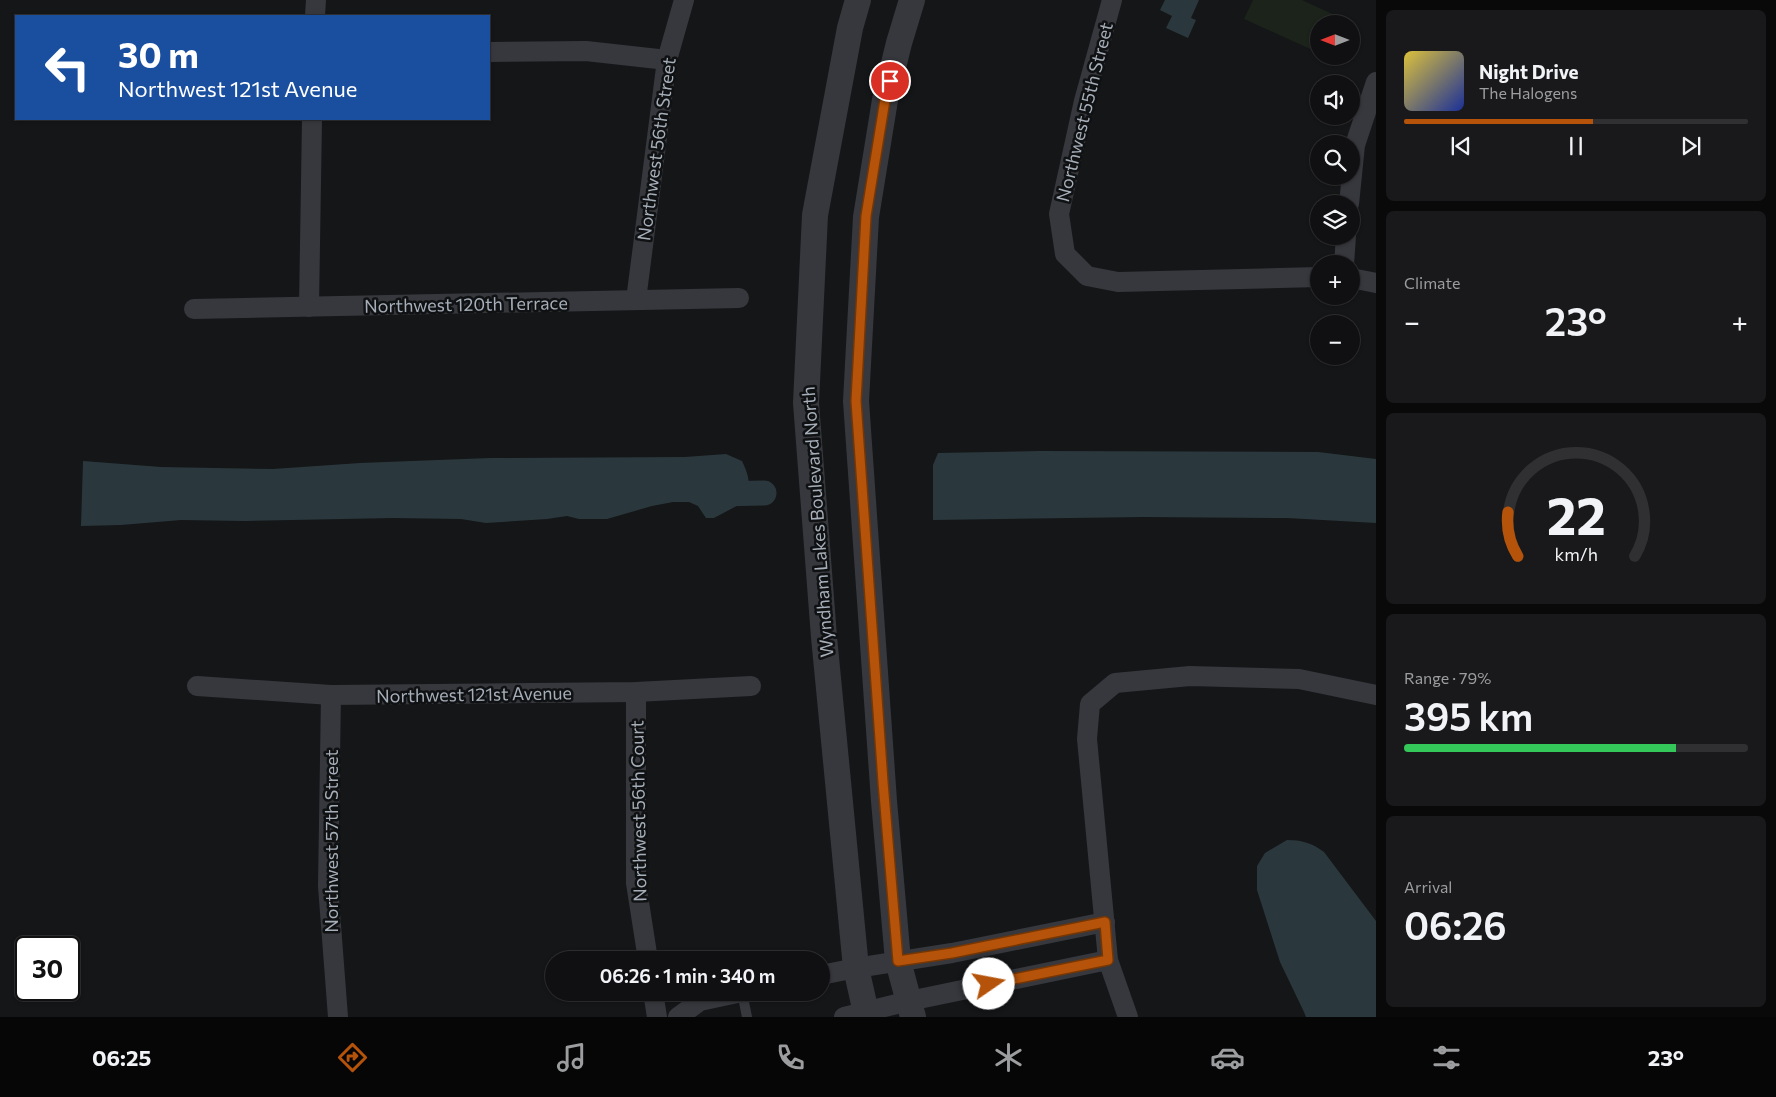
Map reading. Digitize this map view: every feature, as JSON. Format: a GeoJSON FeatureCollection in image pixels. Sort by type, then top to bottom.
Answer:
{"type":"FeatureCollection","features":[{"type":"Feature","properties":{"kind":"street"},"geometry":{"type":"LineString","coordinates":[[315,15],[316,0]]}},
{"type":"Feature","properties":{"kind":"street","name":"Northwest 56th Street"},"geometry":{"type":"LineString","coordinates":[[636,300],[667,60],[684,0]]}},
{"type":"Feature","properties":{"kind":"street","name":"Wyndham Lakes Boulevard North"},"geometry":{"type":"LineString","coordinates":[[858,0],[850,28],[815,215],[806,403],[824,637],[859,1015]]}},
{"type":"Feature","properties":{"kind":"street"},"geometry":{"type":"LineString","coordinates":[[911,1009],[898,961],[883,782],[856,401],[866,216],[885,100],[912,0]]}},
{"type":"Feature","properties":{"kind":"street","name":"Northwest 55th Street"},"geometry":{"type":"LineString","coordinates":[[1112,0],[1084,101],[1059,214],[1066,254],[1087,276],[1118,282],[1310,277]]}},
{"type":"Feature","properties":{"kind":"street"},"geometry":{"type":"LineString","coordinates":[[490,52],[586,51],[667,60]]}},
{"type":"Feature","properties":{"kind":"street"},"geometry":{"type":"LineString","coordinates":[[1350,195],[1354,145],[1376,82]]}},
{"type":"Feature","properties":{"kind":"street"},"geometry":{"type":"LineString","coordinates":[[309,307],[312,120]]}},
{"type":"Feature","properties":{"kind":"street"},"geometry":{"type":"LineString","coordinates":[[1360,280],[1376,283]]}},
{"type":"Feature","properties":{"kind":"street","name":"Northwest 120th Terrace"},"geometry":{"type":"LineString","coordinates":[[194,310],[739,298]]}},
{"type":"Feature","properties":{"kind":"street"},"geometry":{"type":"LineString","coordinates":[[1128,1017],[1108,960],[1087,739],[1090,704],[1115,683],[1190,676],[1299,679],[1376,695]]}},
{"type":"Feature","properties":{"kind":"street","name":"Northwest 121st Avenue"},"geometry":{"type":"LineString","coordinates":[[197,686],[331,695],[636,692],[751,686]]}},
{"type":"Feature","properties":{"kind":"street","name":"Northwest 56th Court"},"geometry":{"type":"LineString","coordinates":[[636,692],[636,883],[647,951]]}},
{"type":"Feature","properties":{"kind":"street","name":"Northwest 57th Street"},"geometry":{"type":"LineString","coordinates":[[331,695],[328,886],[338,1017]]}},
{"type":"Feature","properties":{"kind":"street"},"geometry":{"type":"LineString","coordinates":[[830,973],[952,953],[1105,922]]}},
{"type":"Feature","properties":{"kind":"street"},"geometry":{"type":"LineString","coordinates":[[859,1015],[911,1009],[1108,960]]}},
{"type":"Feature","properties":{"kind":"street"},"geometry":{"type":"LineString","coordinates":[[654,1001],[657,1017]]}},
{"type":"Feature","properties":{"kind":"street"},"geometry":{"type":"LineString","coordinates":[[678,1017],[700,1001]]}},
{"type":"Feature","properties":{"kind":"lane"},"geometry":{"type":"LineString","coordinates":[[744,1001],[747,1017]]}},
{"type":"Feature","properties":{"kind":"shaded area"},"geometry":{"type":"Polygon","coordinates":[[[1165,0],[1199,0],[1191,18],[1196,20],[1188,38],[1166,28],[1172,16],[1160,10],[1165,0]]]}},
{"type":"Feature","properties":{"kind":"shaded area"},"geometry":{"type":"Polygon","coordinates":[[[1253,0],[1302,0],[1334,15],[1310,15],[1310,49],[1244,19],[1253,0]]]}},
{"type":"Feature","properties":{"kind":"shaded area"},"geometry":{"type":"Polygon","coordinates":[[[1040,451],[1318,452],[1376,459],[1376,523],[1287,518],[1144,517],[933,520],[933,465],[938,453],[1040,451]]]}},
{"type":"Feature","properties":{"kind":"shaded area"},"geometry":{"type":"Polygon","coordinates":[[[726,454],[742,461],[747,472],[749,485],[746,501],[714,518],[706,518],[698,506],[689,502],[673,502],[607,519],[579,519],[567,516],[486,523],[461,519],[393,518],[245,521],[181,520],[81,526],[83,461],[161,467],[273,469],[360,463],[490,458],[685,457],[726,454]]]}},
{"type":"Feature","properties":{"kind":"shaded area"},"geometry":{"type":"Polygon","coordinates":[[[1287,840],[1307,843],[1324,852],[1376,921],[1376,1017],[1306,1017],[1280,962],[1257,890],[1257,866],[1265,853],[1287,840]]]}},
{"type":"Feature","properties":{"kind":"waterway"},"geometry":{"type":"LineString","coordinates":[[714,494],[764,493]]}},
{"type":"Feature","properties":{"kind":"route"},"geometry":{"type":"LineString","coordinates":[[890,81],[885,100],[866,216],[856,401],[883,782],[898,961],[952,953],[1105,922],[1108,960],[989,984]]}}]}
